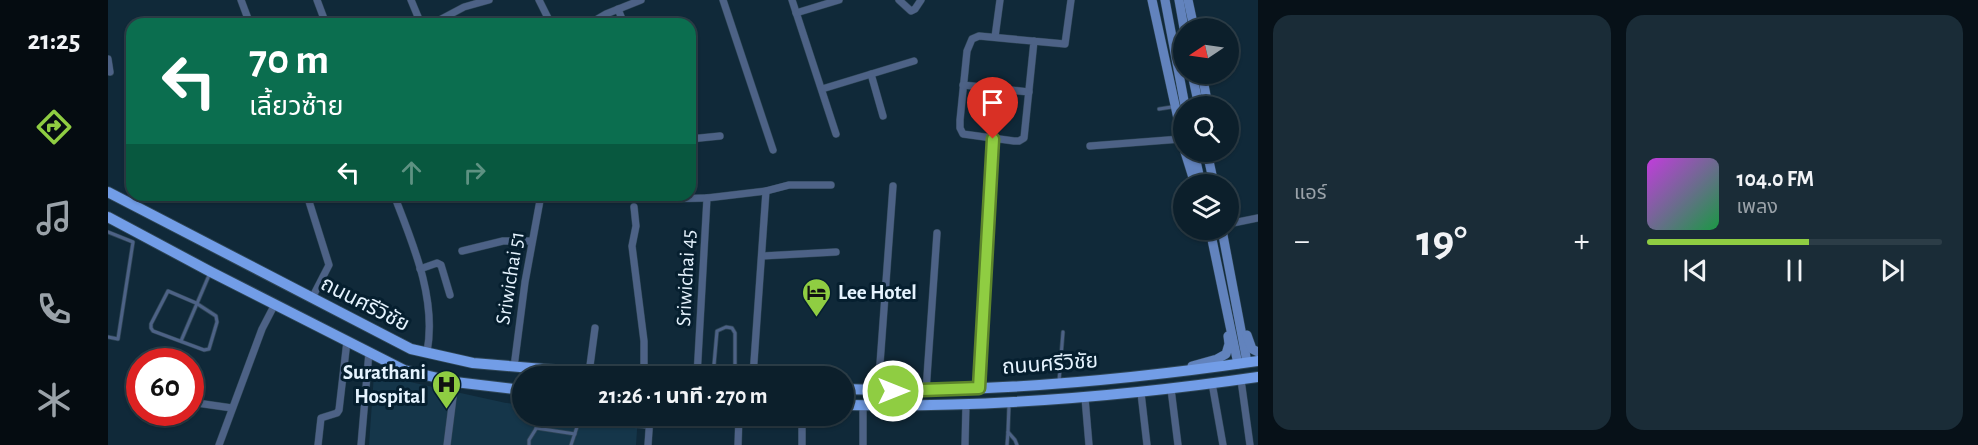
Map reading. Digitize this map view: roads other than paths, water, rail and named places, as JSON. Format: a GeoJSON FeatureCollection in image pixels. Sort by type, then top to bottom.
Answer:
{"type":"FeatureCollection","features":[{"type":"Feature","properties":{"kind":"main road"},"geometry":{"type":"LineString","coordinates":[[1152,0],[1173,102]]}},
{"type":"Feature","properties":{"kind":"main road"},"geometry":{"type":"LineString","coordinates":[[1165,0],[1183,96]]}},
{"type":"Feature","properties":{"kind":"main road"},"geometry":{"type":"LineString","coordinates":[[1179,0],[1182,18]]}},
{"type":"Feature","properties":{"kind":"main road"},"geometry":{"type":"LineString","coordinates":[[1188,0],[1192,18]]}},
{"type":"Feature","properties":{"kind":"main road","name":"ถนนศรีวิชัย"},"geometry":{"type":"LineString","coordinates":[[108,192],[411,349],[472,363],[512,367]]}},
{"type":"Feature","properties":{"kind":"main road","name":"ถนนศรีวิชัย"},"geometry":{"type":"LineString","coordinates":[[112,219],[404,370],[455,382],[512,389]]}},
{"type":"Feature","properties":{"kind":"main road"},"geometry":{"type":"LineString","coordinates":[[1170,373],[1226,354],[1229,344],[1223,290],[1213,240]]}},
{"type":"Feature","properties":{"kind":"main road"},"geometry":{"type":"LineString","coordinates":[[1224,240],[1246,367]]}},
{"type":"Feature","properties":{"kind":"main road"},"geometry":{"type":"LineString","coordinates":[[1234,289],[1252,349],[1258,352]]}},
{"type":"Feature","properties":{"kind":"main road"},"geometry":{"type":"LineString","coordinates":[[1223,290],[1246,367]]}},
{"type":"Feature","properties":{"kind":"main road"},"geometry":{"type":"LineString","coordinates":[[1246,367],[1258,372]]}},
{"type":"Feature","properties":{"kind":"main road"},"geometry":{"type":"LineString","coordinates":[[1217,382],[1237,377],[1246,367]]}},
{"type":"Feature","properties":{"kind":"main road","name":"ถนนศรีวิชัย"},"geometry":{"type":"LineString","coordinates":[[854,390],[926,391],[1059,384],[1246,367],[1258,377]]}},
{"type":"Feature","properties":{"kind":"main road"},"geometry":{"type":"LineString","coordinates":[[1083,382],[1085,398]]}},
{"type":"Feature","properties":{"kind":"main road","name":"ถนนศรีวิชัย"},"geometry":{"type":"LineString","coordinates":[[854,406],[907,406],[1085,398],[1217,382]]}},
{"type":"Feature","properties":{"kind":"street"},"geometry":{"type":"LineString","coordinates":[[242,0],[248,18]]}},
{"type":"Feature","properties":{"kind":"street"},"geometry":{"type":"LineString","coordinates":[[317,0],[324,18]]}},
{"type":"Feature","properties":{"kind":"street"},"geometry":{"type":"LineString","coordinates":[[411,0],[418,18]]}},
{"type":"Feature","properties":{"kind":"street"},"geometry":{"type":"LineString","coordinates":[[443,18],[464,7],[489,0]]}},
{"type":"Feature","properties":{"kind":"street"},"geometry":{"type":"LineString","coordinates":[[539,0],[549,18]]}},
{"type":"Feature","properties":{"kind":"street"},"geometry":{"type":"LineString","coordinates":[[599,18],[621,5],[641,0]]}},
{"type":"Feature","properties":{"kind":"street"},"geometry":{"type":"LineString","coordinates":[[723,0],[773,150]]}},
{"type":"Feature","properties":{"kind":"street"},"geometry":{"type":"LineString","coordinates":[[792,0],[836,134]]}},
{"type":"Feature","properties":{"kind":"street"},"geometry":{"type":"LineString","coordinates":[[796,13],[839,0]]}},
{"type":"Feature","properties":{"kind":"street"},"geometry":{"type":"LineString","coordinates":[[899,0],[911,11],[921,0]]}},
{"type":"Feature","properties":{"kind":"street"},"geometry":{"type":"LineString","coordinates":[[995,37],[1000,0]]}},
{"type":"Feature","properties":{"kind":"street"},"geometry":{"type":"LineString","coordinates":[[1034,41],[1024,138],[1014,141],[966,136],[961,131],[960,125],[967,51],[972,39],[980,36],[995,37],[1065,44],[1071,0]]}},
{"type":"Feature","properties":{"kind":"street"},"geometry":{"type":"LineString","coordinates":[[108,58],[110,72]]}},
{"type":"Feature","properties":{"kind":"street"},"geometry":{"type":"LineString","coordinates":[[822,89],[914,60]]}},
{"type":"Feature","properties":{"kind":"street"},"geometry":{"type":"LineString","coordinates":[[871,74],[883,116]]}},
{"type":"Feature","properties":{"kind":"street"},"geometry":{"type":"LineString","coordinates":[[963,85],[1029,92]]}},
{"type":"Feature","properties":{"kind":"street"},"geometry":{"type":"LineString","coordinates":[[696,139],[720,136]]}},
{"type":"Feature","properties":{"kind":"street"},"geometry":{"type":"LineString","coordinates":[[979,388],[993,139]]}},
{"type":"Feature","properties":{"kind":"street"},"geometry":{"type":"LineString","coordinates":[[1090,146],[1173,143]]}},
{"type":"Feature","properties":{"kind":"street"},"geometry":{"type":"LineString","coordinates":[[696,198],[766,191],[789,185],[831,185]]}},
{"type":"Feature","properties":{"kind":"street"},"geometry":{"type":"LineString","coordinates":[[878,391],[893,186]]}},
{"type":"Feature","properties":{"kind":"street"},"geometry":{"type":"LineString","coordinates":[[754,366],[766,191]]}},
{"type":"Feature","properties":{"kind":"street","name":"Sriwichai 45"},"geometry":{"type":"LineString","coordinates":[[698,366],[707,198]]}},
{"type":"Feature","properties":{"kind":"street"},"geometry":{"type":"LineString","coordinates":[[309,201],[329,265],[312,298]]}},
{"type":"Feature","properties":{"kind":"street"},"geometry":{"type":"LineString","coordinates":[[396,201],[412,242],[424,285],[430,334],[427,352]]}},
{"type":"Feature","properties":{"kind":"street","name":"Sriwichai 51"},"geometry":{"type":"LineString","coordinates":[[514,366],[525,282],[540,201]]}},
{"type":"Feature","properties":{"kind":"street"},"geometry":{"type":"LineString","coordinates":[[634,207],[636,225],[632,246],[644,341],[644,366]]}},
{"type":"Feature","properties":{"kind":"street"},"geometry":{"type":"LineString","coordinates":[[1239,222],[1258,218]]}},
{"type":"Feature","properties":{"kind":"street"},"geometry":{"type":"LineString","coordinates":[[926,391],[937,232]]}},
{"type":"Feature","properties":{"kind":"street"},"geometry":{"type":"LineString","coordinates":[[462,251],[503,241],[532,241]]}},
{"type":"Feature","properties":{"kind":"street"},"geometry":{"type":"LineString","coordinates":[[762,256],[836,252]]}},
{"type":"Feature","properties":{"kind":"street"},"geometry":{"type":"LineString","coordinates":[[420,269],[437,263],[441,265],[450,295]]}},
{"type":"Feature","properties":{"kind":"street"},"geometry":{"type":"LineString","coordinates":[[219,445],[262,329],[275,304]]}},
{"type":"Feature","properties":{"kind":"street"},"geometry":{"type":"LineString","coordinates":[[590,366],[595,328]]}},
{"type":"Feature","properties":{"kind":"street"},"geometry":{"type":"LineString","coordinates":[[318,445],[321,418],[337,413],[339,410],[347,341]]}},
{"type":"Feature","properties":{"kind":"street"},"geometry":{"type":"LineString","coordinates":[[361,445],[369,352]]}},
{"type":"Feature","properties":{"kind":"street"},"geometry":{"type":"LineString","coordinates":[[1246,367],[1250,445]]}},
{"type":"Feature","properties":{"kind":"street"},"geometry":{"type":"LineString","coordinates":[[447,445],[455,382]]}},
{"type":"Feature","properties":{"kind":"street"},"geometry":{"type":"LineString","coordinates":[[1217,382],[1223,445]]}},
{"type":"Feature","properties":{"kind":"street"},"geometry":{"type":"LineString","coordinates":[[1171,389],[1178,445]]}},
{"type":"Feature","properties":{"kind":"street"},"geometry":{"type":"LineString","coordinates":[[1141,393],[1147,445]]}},
{"type":"Feature","properties":{"kind":"street"},"geometry":{"type":"LineString","coordinates":[[1085,398],[1089,445]]}},
{"type":"Feature","properties":{"kind":"street"},"geometry":{"type":"LineString","coordinates":[[204,404],[232,408]]}},
{"type":"Feature","properties":{"kind":"street"},"geometry":{"type":"LineString","coordinates":[[965,445],[966,404]]}},
{"type":"Feature","properties":{"kind":"street"},"geometry":{"type":"LineString","coordinates":[[863,406],[863,445]]}},
{"type":"Feature","properties":{"kind":"street"},"geometry":{"type":"LineString","coordinates":[[738,445],[739,426]]}},
{"type":"Feature","properties":{"kind":"street"},"geometry":{"type":"LineString","coordinates":[[802,426],[802,445]]}},
{"type":"Feature","properties":{"kind":"street"},"geometry":{"type":"LineString","coordinates":[[648,445],[649,427]]}},
{"type":"Feature","properties":{"kind":"lane"},"geometry":{"type":"LineString","coordinates":[[1159,109],[1173,107]]}},
{"type":"Feature","properties":{"kind":"lane"},"geometry":{"type":"LineString","coordinates":[[108,337],[118,339],[133,242],[110,233],[112,219]]}},
{"type":"Feature","properties":{"kind":"lane"},"geometry":{"type":"LineString","coordinates":[[181,341],[211,272]]}},
{"type":"Feature","properties":{"kind":"lane"},"geometry":{"type":"LineString","coordinates":[[167,292],[196,303],[216,316],[217,322],[209,349],[204,350],[153,332],[151,324],[167,292]]}},
{"type":"Feature","properties":{"kind":"lane"},"geometry":{"type":"LineString","coordinates":[[714,366],[717,331],[726,327],[732,328],[735,333],[735,366]]}},
{"type":"Feature","properties":{"kind":"lane"},"geometry":{"type":"LineString","coordinates":[[1059,384],[1063,332]]}},
{"type":"Feature","properties":{"kind":"lane"},"geometry":{"type":"LineString","coordinates":[[1007,445],[1009,402]]}},
{"type":"Feature","properties":{"kind":"lane"},"geometry":{"type":"LineString","coordinates":[[571,445],[577,426]]}},
{"type":"Feature","properties":{"kind":"lane"},"geometry":{"type":"LineString","coordinates":[[637,426],[649,427]]}},
{"type":"Feature","properties":{"kind":"lane"},"geometry":{"type":"LineString","coordinates":[[529,445],[529,440],[536,428],[575,434]]}},
{"type":"Feature","properties":{"kind":"lane"},"geometry":{"type":"LineString","coordinates":[[1008,432],[1017,445]]}},
{"type":"Feature","properties":{"kind":"place","name":"Lee Hotel"},"geometry":{"type":"Point","coordinates":[817,318]}},
{"type":"Feature","properties":{"kind":"place","name":"Surathani Hospital"},"geometry":{"type":"Point","coordinates":[447,410]}}]}
